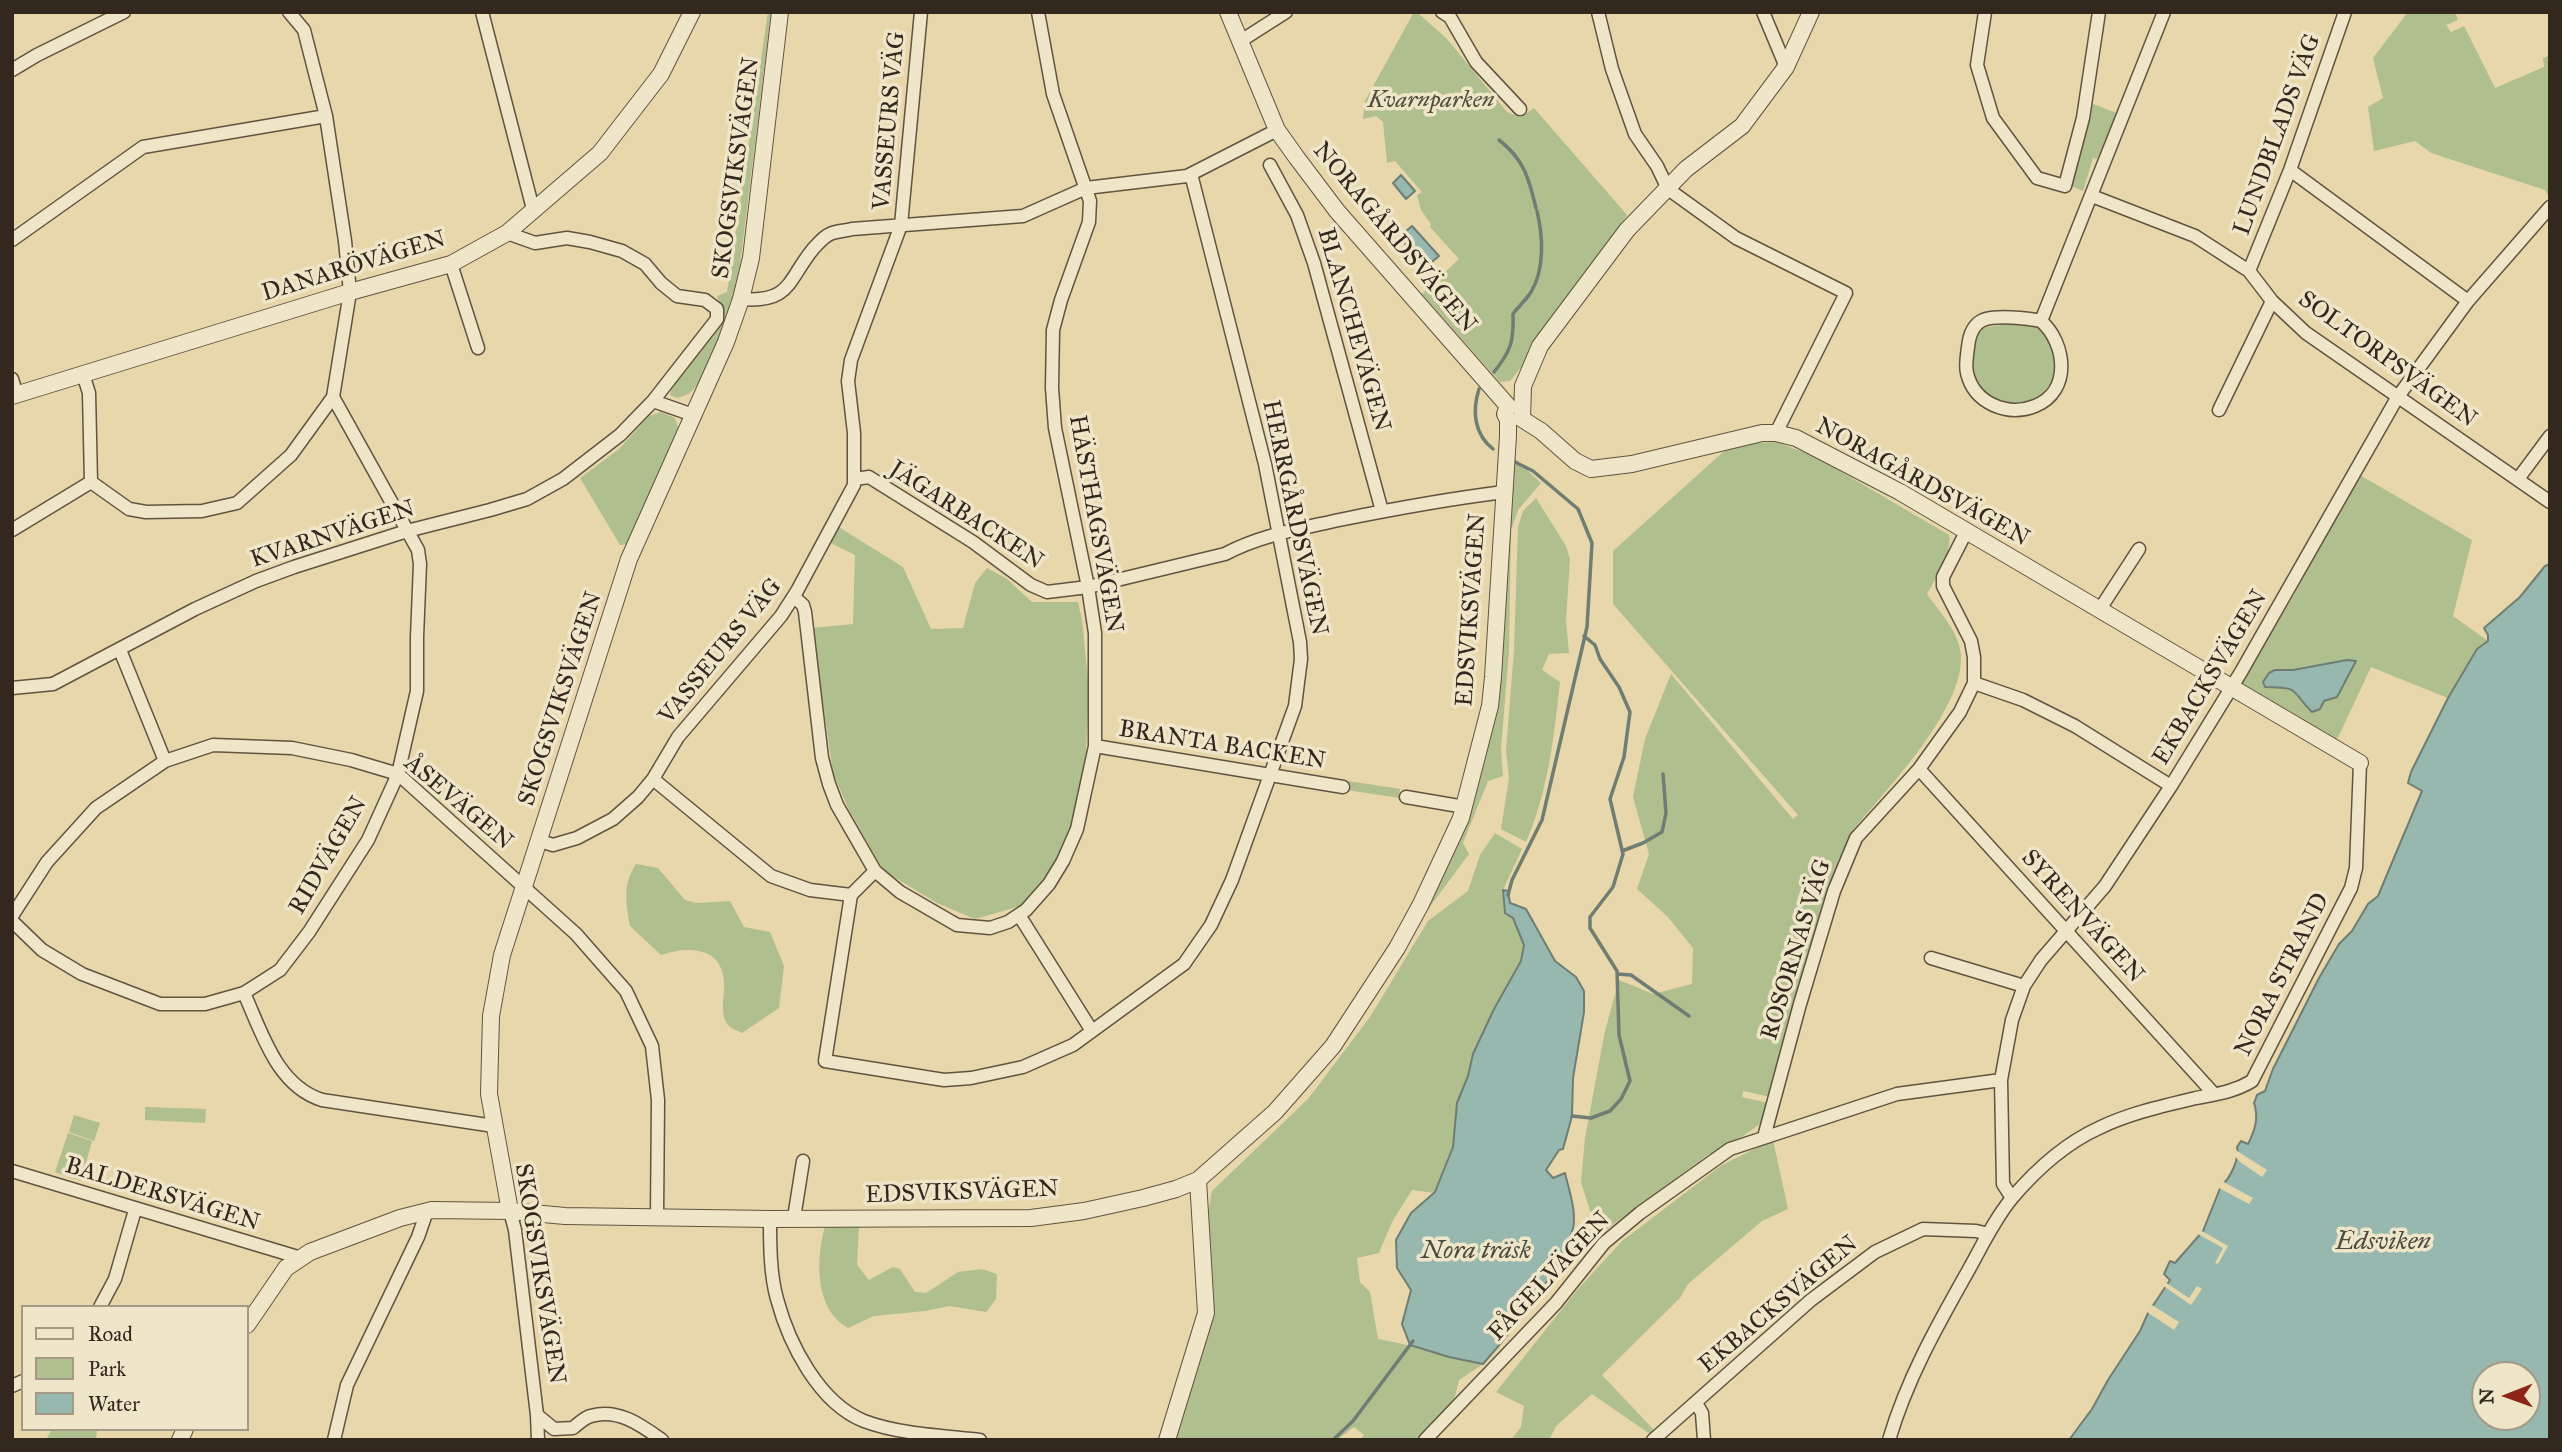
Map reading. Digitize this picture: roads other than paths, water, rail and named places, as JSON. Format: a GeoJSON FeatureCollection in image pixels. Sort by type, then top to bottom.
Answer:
{"type":"FeatureCollection","features":[{"type":"Feature","properties":{"kind":"street"},"geometry":{"type":"LineString","coordinates":[[12,70],[124,12]]}},
{"type":"Feature","properties":{"kind":"street"},"geometry":{"type":"LineString","coordinates":[[91,482],[129,509],[146,512],[202,511],[237,503],[291,454],[333,397],[350,292],[345,241],[326,116],[304,30],[289,12]]}},
{"type":"Feature","properties":{"kind":"street"},"geometry":{"type":"LineString","coordinates":[[482,12],[533,209]]}},
{"type":"Feature","properties":{"kind":"street","name":"DANARÖVÄGEN"},"geometry":{"type":"LineString","coordinates":[[14,390],[83,374],[451,264],[507,233],[600,153],[661,74],[692,12]]}},
{"type":"Feature","properties":{"kind":"street","name":"SKOGSVIKSVÄGEN"},"geometry":{"type":"LineString","coordinates":[[538,1440],[515,1230],[489,1094],[491,1016],[502,955],[629,559],[726,342],[741,299],[751,258],[780,12]]}},
{"type":"Feature","properties":{"kind":"street","name":"VASSEURS VÄG"},"geometry":{"type":"LineString","coordinates":[[540,841],[554,845],[577,838],[613,819],[638,797],[653,779],[678,737],[781,616],[794,597],[854,485],[848,381],[851,360],[901,225],[921,12]]}},
{"type":"Feature","properties":{"kind":"street","name":"HÄSTHAGSVÄGEN"},"geometry":{"type":"LineString","coordinates":[[794,597],[803,604],[805,612],[822,758],[829,784],[837,805],[875,870],[900,892],[957,925],[990,928],[1026,910],[1049,884],[1077,829],[1095,747],[1095,633],[1055,428],[1052,370],[1053,330],[1089,222],[1090,201],[1053,94],[1038,12]]}},
{"type":"Feature","properties":{"kind":"street","name":"NORAGÅRDSVÄGEN"},"geometry":{"type":"LineString","coordinates":[[1228,12],[1277,130],[1336,211],[1515,413],[1541,431],[1575,461],[1591,470],[1632,464],[1762,433],[1796,438],[1889,486],[2360,764]]}},
{"type":"Feature","properties":{"kind":"street"},"geometry":{"type":"LineString","coordinates":[[1239,42],[1286,12]]}},
{"type":"Feature","properties":{"kind":"street"},"geometry":{"type":"LineString","coordinates":[[1598,12],[1612,69],[1635,134],[1657,166],[1668,189],[1736,238],[1846,293],[1776,433]]}},
{"type":"Feature","properties":{"kind":"street"},"geometry":{"type":"LineString","coordinates":[[1763,12],[1786,67]]}},
{"type":"Feature","properties":{"kind":"street","name":"EDSVIKSVÄGEN"},"geometry":{"type":"LineString","coordinates":[[248,1324],[286,1268],[310,1252],[349,1236],[427,1211],[466,1209],[565,1216],[770,1219],[1031,1218],[1084,1211],[1143,1198],[1198,1180],[1275,1112],[1333,1046],[1377,981],[1422,904],[1465,807],[1490,706],[1504,492],[1515,413],[1540,346],[1627,230],[1686,169],[1742,126],[1786,67],[1811,12]]}},
{"type":"Feature","properties":{"kind":"street"},"geometry":{"type":"LineString","coordinates":[[1985,12],[1977,65],[1993,118],[2037,178],[2065,186],[2083,118],[2099,12]]}},
{"type":"Feature","properties":{"kind":"street"},"geometry":{"type":"LineString","coordinates":[[2041,321],[2164,12]]}},
{"type":"Feature","properties":{"kind":"street","name":"LUNDBLADS VÄG"},"geometry":{"type":"LineString","coordinates":[[2249,271],[2290,170],[2345,12]]}},
{"type":"Feature","properties":{"kind":"street"},"geometry":{"type":"LineString","coordinates":[[1447,14],[1476,62],[1520,109]]}},
{"type":"Feature","properties":{"kind":"street"},"geometry":{"type":"LineString","coordinates":[[12,240],[142,147],[326,116]]}},
{"type":"Feature","properties":{"kind":"street"},"geometry":{"type":"LineString","coordinates":[[741,299],[761,300],[775,297],[794,279],[814,248],[829,234],[852,229],[1023,216],[1086,188],[1191,174],[1277,130]]}},
{"type":"Feature","properties":{"kind":"street","name":"BLANCHEVÄGEN"},"geometry":{"type":"LineString","coordinates":[[1270,165],[1297,215],[1314,263],[1382,511]]}},
{"type":"Feature","properties":{"kind":"street"},"geometry":{"type":"LineString","coordinates":[[2290,170],[2468,301]]}},
{"type":"Feature","properties":{"kind":"street","name":"HERRGÅRDSVÄGEN"},"geometry":{"type":"LineString","coordinates":[[851,895],[825,1060],[944,1080],[971,1078],[1023,1067],[1073,1045],[1184,964],[1211,925],[1231,884],[1295,706],[1301,659],[1299,628],[1265,464],[1191,174]]}},
{"type":"Feature","properties":{"kind":"street","name":"SOLTORPSVÄGEN"},"geometry":{"type":"LineString","coordinates":[[2092,196],[2195,236],[2249,271],[2272,301],[2306,333],[2550,502]]}},
{"type":"Feature","properties":{"kind":"street","name":"EKBACKSVÄGEN"},"geometry":{"type":"LineString","coordinates":[[2012,1198],[2003,1184],[2001,1080],[2012,1020],[2024,986],[2041,960],[2105,886],[2171,786],[2232,688],[2397,398],[2468,301],[2550,207]]}},
{"type":"Feature","properties":{"kind":"street","name":"KVARNVÄGEN"},"geometry":{"type":"LineString","coordinates":[[12,688],[53,684],[195,609],[256,581],[407,531],[527,499],[563,480],[620,435],[653,401],[717,319],[718,309],[705,300],[677,296],[661,283],[645,264],[622,251],[567,238],[535,243],[507,233]]}},
{"type":"Feature","properties":{"kind":"street"},"geometry":{"type":"LineString","coordinates":[[451,264],[478,348]]}},
{"type":"Feature","properties":{"kind":"street"},"geometry":{"type":"LineString","coordinates":[[2219,410],[2272,301]]}},
{"type":"Feature","properties":{"kind":"street"},"geometry":{"type":"LineString","coordinates":[[2023,318],[2041,321],[2056,337],[2060,349],[2061,372],[2057,384],[2044,400],[2036,405],[2012,410],[1989,403],[1976,393],[1968,377],[1967,355],[1973,327],[1983,320],[2023,318]]}},
{"type":"Feature","properties":{"kind":"street"},"geometry":{"type":"LineString","coordinates":[[83,374],[89,393],[91,482]]}},
{"type":"Feature","properties":{"kind":"street","name":"RIDVÄGEN"},"geometry":{"type":"LineString","coordinates":[[12,921],[42,950],[82,974],[160,1003],[205,1004],[244,993],[280,970],[309,932],[368,840],[398,774],[417,691],[416,638],[420,562],[418,550],[333,397]]}},
{"type":"Feature","properties":{"kind":"street"},"geometry":{"type":"LineString","coordinates":[[653,401],[693,415]]}},
{"type":"Feature","properties":{"kind":"street"},"geometry":{"type":"LineString","coordinates":[[2518,479],[2550,436]]}},
{"type":"Feature","properties":{"kind":"street","name":"JÄGARBACKEN"},"geometry":{"type":"LineString","coordinates":[[855,479],[869,477],[973,542],[1031,585],[1047,593],[1088,587],[1225,554],[1278,533],[1382,511],[1504,492]]}},
{"type":"Feature","properties":{"kind":"street"},"geometry":{"type":"LineString","coordinates":[[12,530],[91,482]]}},
{"type":"Feature","properties":{"kind":"street"},"geometry":{"type":"LineString","coordinates":[[1966,532],[1943,577],[1943,586],[1970,641],[1974,657],[1974,683],[2023,700],[2075,726],[2171,786]]}},
{"type":"Feature","properties":{"kind":"street"},"geometry":{"type":"LineString","coordinates":[[2100,609],[2139,549]]}},
{"type":"Feature","properties":{"kind":"street"},"geometry":{"type":"LineString","coordinates":[[120,650],[165,761]]}},
{"type":"Feature","properties":{"kind":"street","name":"ROSORNAS VÄG"},"geometry":{"type":"LineString","coordinates":[[1764,1137],[1834,891],[1856,838],[1919,769],[1960,712],[1974,683]]}},
{"type":"Feature","properties":{"kind":"street","name":"ÅSEVÄGEN"},"geometry":{"type":"LineString","coordinates":[[12,916],[47,862],[96,808],[165,761],[213,745],[292,747],[398,774],[576,934],[626,990],[652,1046],[657,1100],[657,1216]]}},
{"type":"Feature","properties":{"kind":"street","name":"BRANTA BACKEN"},"geometry":{"type":"LineString","coordinates":[[1095,747],[1343,787]]}},
{"type":"Feature","properties":{"kind":"street","name":"NORA STRAND"},"geometry":{"type":"LineString","coordinates":[[1889,1440],[1898,1409],[1916,1367],[1988,1234],[2012,1198],[2051,1160],[2097,1128],[2125,1117],[2234,1091],[2252,1081],[2351,888],[2356,869],[2360,764]]}},
{"type":"Feature","properties":{"kind":"street","name":"SYRENVÄGEN"},"geometry":{"type":"LineString","coordinates":[[1919,769],[2214,1094]]}},
{"type":"Feature","properties":{"kind":"street"},"geometry":{"type":"LineString","coordinates":[[653,779],[771,876],[810,890],[851,895],[875,870]]}},
{"type":"Feature","properties":{"kind":"street"},"geometry":{"type":"LineString","coordinates":[[1406,797],[1465,807]]}},
{"type":"Feature","properties":{"kind":"street"},"geometry":{"type":"LineString","coordinates":[[1019,915],[1091,1031]]}},
{"type":"Feature","properties":{"kind":"street"},"geometry":{"type":"LineString","coordinates":[[1931,958],[2024,986]]}},
{"type":"Feature","properties":{"kind":"street"},"geometry":{"type":"LineString","coordinates":[[244,993],[274,1061],[307,1096],[494,1126]]}},
{"type":"Feature","properties":{"kind":"street","name":"FÅGELVÄGEN"},"geometry":{"type":"LineString","coordinates":[[1426,1440],[1556,1303],[1604,1243],[1640,1213],[1730,1149],[1897,1094],[2001,1080]]}},
{"type":"Feature","properties":{"kind":"street"},"geometry":{"type":"LineString","coordinates":[[794,1218],[803,1161]]}},
{"type":"Feature","properties":{"kind":"street","name":"BALDERSVÄGEN"},"geometry":{"type":"LineString","coordinates":[[12,1171],[301,1258]]}},
{"type":"Feature","properties":{"kind":"street"},"geometry":{"type":"LineString","coordinates":[[1167,1440],[1206,1313],[1198,1180]]}},
{"type":"Feature","properties":{"kind":"street"},"geometry":{"type":"LineString","coordinates":[[101,1305],[115,1279],[135,1210]]}},
{"type":"Feature","properties":{"kind":"street"},"geometry":{"type":"LineString","coordinates":[[334,1440],[347,1385],[418,1237],[427,1211]]}},
{"type":"Feature","properties":{"kind":"street"},"geometry":{"type":"LineString","coordinates":[[770,1219],[770,1249],[776,1297],[785,1325],[813,1378],[826,1395],[846,1411],[865,1421],[930,1435],[980,1440]]}},
{"type":"Feature","properties":{"kind":"street","name":"EKBACKSVÄGEN"},"geometry":{"type":"LineString","coordinates":[[1653,1440],[1811,1300],[1875,1252],[1923,1229],[1988,1234]]}},
{"type":"Feature","properties":{"kind":"street"},"geometry":{"type":"LineString","coordinates":[[1696,1403],[1702,1413],[1704,1440]]}},
{"type":"Feature","properties":{"kind":"street","name":"SKOGSVIKSVÄGEN"},"geometry":{"type":"LineString","coordinates":[[537,1415],[554,1429],[573,1434]]}},
{"type":"Feature","properties":{"kind":"street"},"geometry":{"type":"LineString","coordinates":[[573,1434],[590,1416],[611,1415],[628,1418],[662,1440]]}},
{"type":"Feature","properties":{"kind":"water"},"geometry":{"type":"Polygon","coordinates":[[[1401,175],[1415,191],[1406,199],[1393,183],[1401,175]]]}},
{"type":"Feature","properties":{"kind":"water"},"geometry":{"type":"Polygon","coordinates":[[[1412,226],[1439,256],[1426,267],[1399,237],[1412,226]]]}},
{"type":"Feature","properties":{"kind":"water","name":"Edsviken"},"geometry":{"type":"Polygon","coordinates":[[[2550,564],[2550,1440],[2069,1440],[2092,1409],[2170,1280],[2164,1274],[2170,1261],[2175,1263],[2203,1231],[2221,1186],[2234,1168],[2237,1147],[2241,1141],[2248,1144],[2253,1134],[2256,1124],[2254,1103],[2257,1095],[2265,1091],[2273,1069],[2339,944],[2352,931],[2368,904],[2378,896],[2422,791],[2408,783],[2411,772],[2448,698],[2477,649],[2488,641],[2484,628],[2520,597],[2545,566],[2550,564]]]}},
{"type":"Feature","properties":{"kind":"water"},"geometry":{"type":"Polygon","coordinates":[[[2347,660],[2356,661],[2337,697],[2324,701],[2320,709],[2312,712],[2294,691],[2265,687],[2263,682],[2269,673],[2275,670],[2293,670],[2347,660]]]}},
{"type":"Feature","properties":{"kind":"water","name":"Nora träsk"},"geometry":{"type":"Polygon","coordinates":[[[1503,890],[1508,891],[1510,903],[1526,909],[1555,961],[1576,977],[1584,991],[1584,1012],[1573,1078],[1572,1116],[1563,1149],[1559,1150],[1546,1170],[1553,1178],[1565,1173],[1573,1210],[1572,1232],[1546,1283],[1483,1364],[1410,1345],[1402,1324],[1411,1290],[1397,1268],[1396,1240],[1411,1213],[1435,1192],[1453,1147],[1457,1103],[1473,1054],[1521,961],[1524,945],[1513,918],[1505,913],[1503,890]]]}},
{"type":"Feature","properties":{"kind":"waterway"},"geometry":{"type":"LineString","coordinates":[[1499,140],[1520,162],[1536,208]]}},
{"type":"Feature","properties":{"kind":"waterway"},"geometry":{"type":"LineString","coordinates":[[1494,372],[1510,345],[1513,314],[1531,292],[1539,273],[1541,231],[1537,211]]}},
{"type":"Feature","properties":{"kind":"waterway"},"geometry":{"type":"LineString","coordinates":[[1479,389],[1476,422],[1482,436],[1493,449]]}},
{"type":"Feature","properties":{"kind":"waterway"},"geometry":{"type":"LineString","coordinates":[[1508,895],[1512,880],[1542,820],[1587,627],[1592,543],[1578,509],[1533,471],[1515,462]]}},
{"type":"Feature","properties":{"kind":"waterway"},"geometry":{"type":"LineString","coordinates":[[1572,1116],[1591,1118],[1610,1111],[1621,1099],[1630,1081],[1619,1035],[1617,971],[1590,928],[1590,917],[1613,887],[1623,854],[1610,799],[1624,757],[1630,712],[1595,645],[1584,636]]}},
{"type":"Feature","properties":{"kind":"waterway"},"geometry":{"type":"LineString","coordinates":[[1622,851],[1662,832],[1666,813],[1663,774]]}},
{"type":"Feature","properties":{"kind":"waterway"},"geometry":{"type":"LineString","coordinates":[[1617,974],[1631,975],[1689,1016]]}},
{"type":"Feature","properties":{"kind":"waterway"},"geometry":{"type":"LineString","coordinates":[[1333,1440],[1353,1421],[1413,1341]]}},
{"type":"Feature","properties":{"kind":"park label","name":"Kvarnparken"},"geometry":{"type":"Point","coordinates":[1431,101]}}]}
